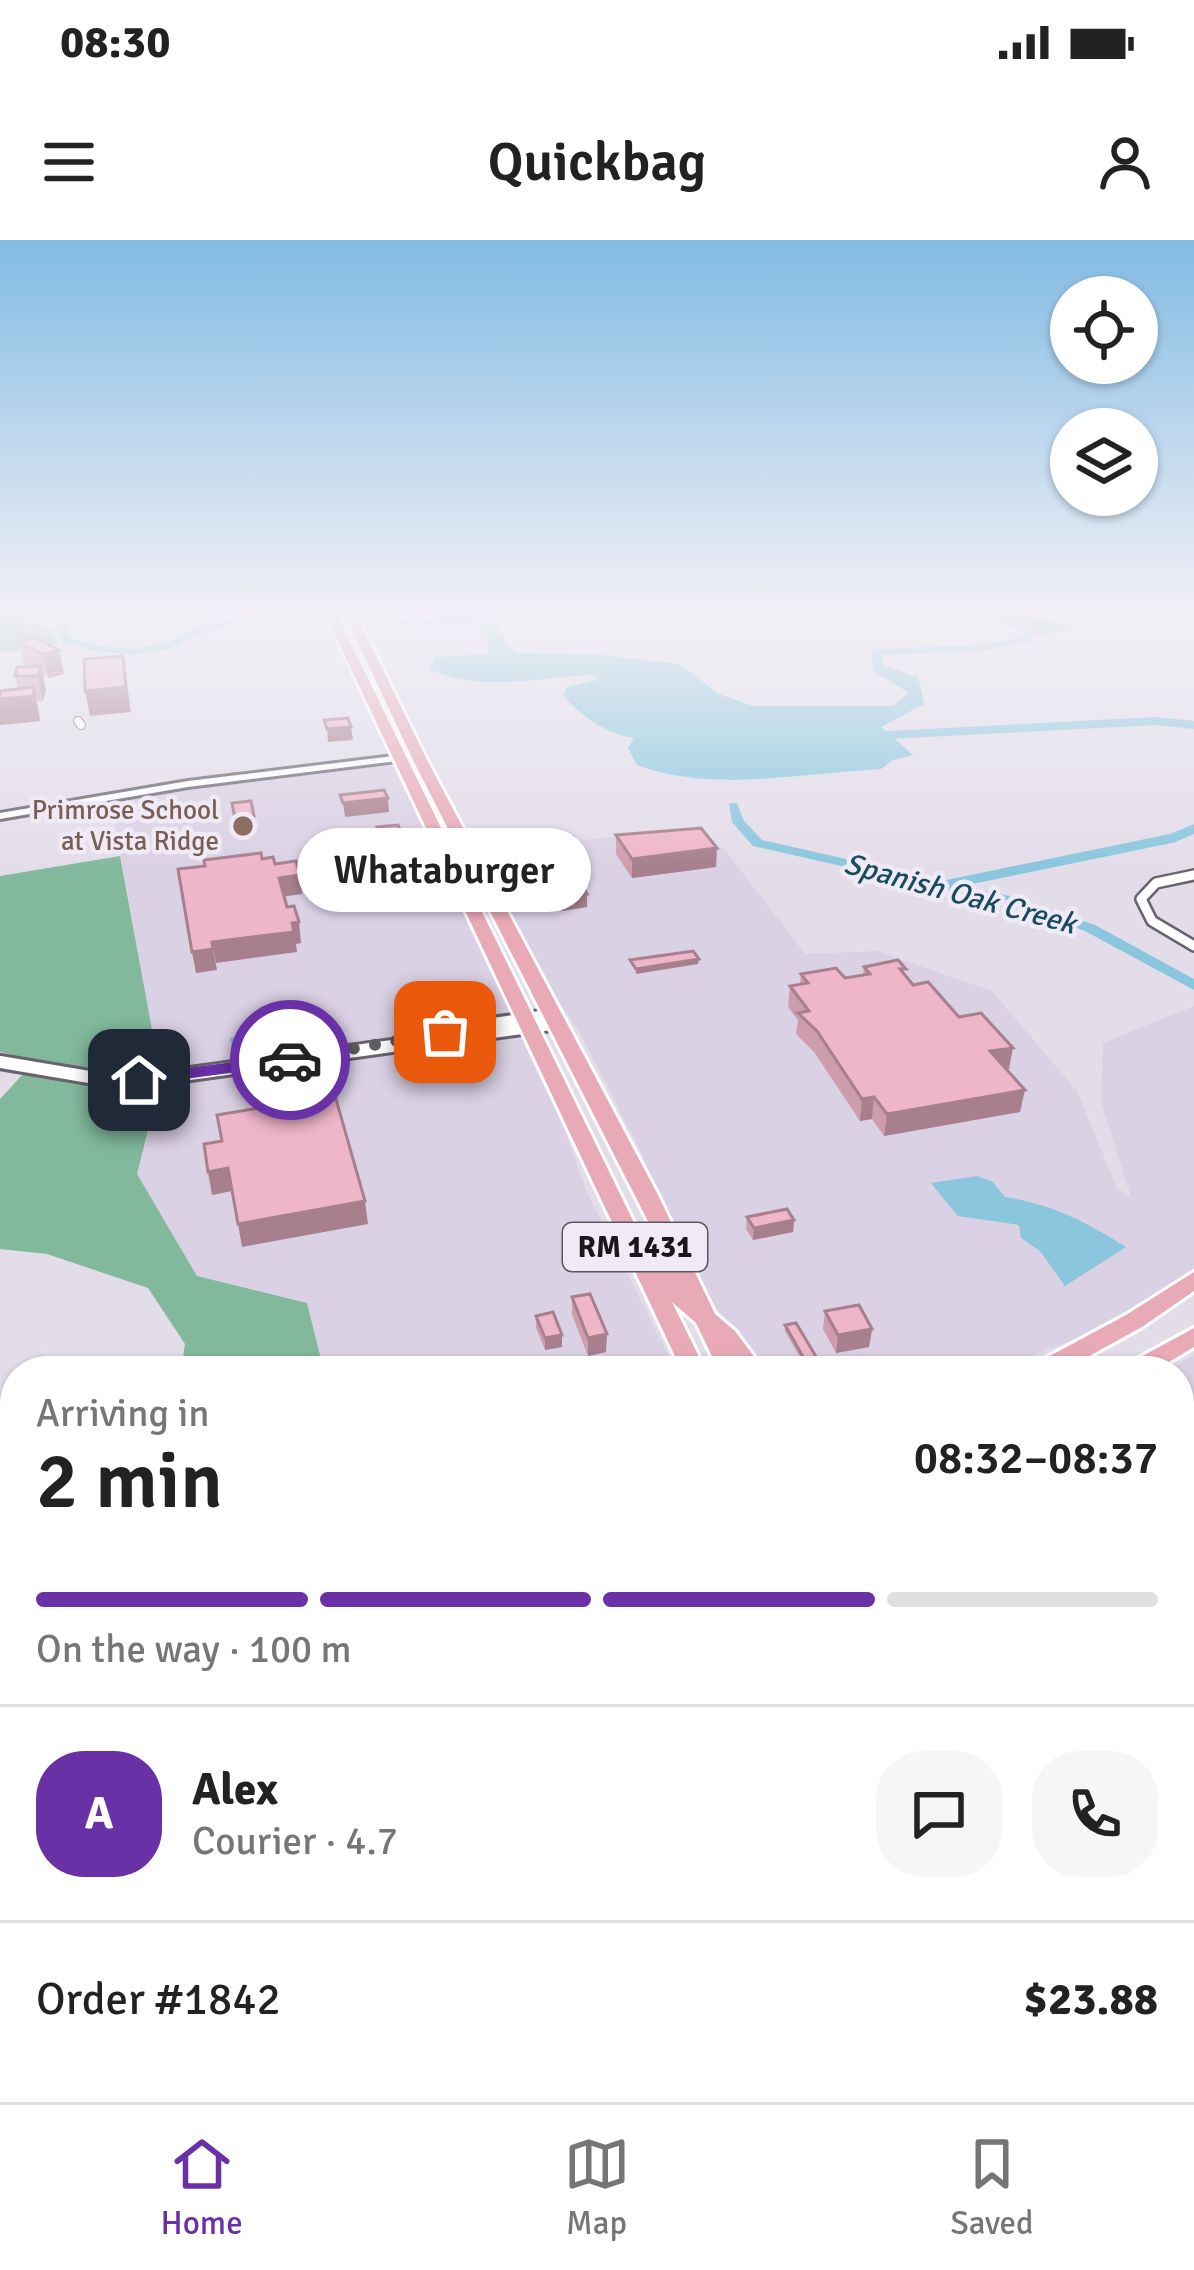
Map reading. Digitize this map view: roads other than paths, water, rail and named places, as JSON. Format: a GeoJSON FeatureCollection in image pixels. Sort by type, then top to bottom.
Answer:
{"type":"FeatureCollection","features":[{"type":"Feature","properties":{"kind":"main road","name":"RM 1431"},"geometry":{"type":"LineString","coordinates":[[374,696],[556,1019],[723,1356]]}},
{"type":"Feature","properties":{"kind":"main road","name":"RM 1431"},"geometry":{"type":"LineString","coordinates":[[383,696],[687,1356]]}},
{"type":"Feature","properties":{"kind":"main road"},"geometry":{"type":"LineString","coordinates":[[578,1123],[592,1134],[669,1283],[747,1340],[759,1356]]}},
{"type":"Feature","properties":{"kind":"main road"},"geometry":{"type":"LineString","coordinates":[[1071,1356],[1194,1280]]}},
{"type":"Feature","properties":{"kind":"main road"},"geometry":{"type":"LineString","coordinates":[[1194,1293],[1189,1297],[1194,1306]]}},
{"type":"Feature","properties":{"kind":"main road"},"geometry":{"type":"LineString","coordinates":[[695,1303],[744,1356]]}},
{"type":"Feature","properties":{"kind":"main road"},"geometry":{"type":"LineString","coordinates":[[1160,1356],[1194,1336]]}},
{"type":"Feature","properties":{"kind":"street"},"geometry":{"type":"LineString","coordinates":[[0,813],[197,777],[407,755]]}},
{"type":"Feature","properties":{"kind":"street"},"geometry":{"type":"LineString","coordinates":[[1141,906],[1150,886],[1194,875]]}},
{"type":"Feature","properties":{"kind":"street"},"geometry":{"type":"LineString","coordinates":[[1125,905],[1141,906]]}},
{"type":"Feature","properties":{"kind":"street"},"geometry":{"type":"LineString","coordinates":[[1141,906],[1152,921],[1194,946]]}},
{"type":"Feature","properties":{"kind":"street"},"geometry":{"type":"LineString","coordinates":[[1163,941],[1178,937]]}},
{"type":"Feature","properties":{"kind":"street"},"geometry":{"type":"LineString","coordinates":[[0,1062],[66,1075],[139,1080],[556,1019]]}},
{"type":"Feature","properties":{"kind":"water"},"geometry":{"type":"Polygon","coordinates":[[[563,696],[724,696],[753,706],[893,706],[905,696],[922,696],[924,704],[881,727],[913,755],[881,769],[726,780],[637,765],[628,748],[634,738],[596,723],[563,696]]]}},
{"type":"Feature","properties":{"kind":"water"},"geometry":{"type":"Polygon","coordinates":[[[319,1024],[324,1042],[233,1056],[230,1038],[319,1024]]]}},
{"type":"Feature","properties":{"kind":"water"},"geometry":{"type":"Polygon","coordinates":[[[977,1176],[993,1182],[1005,1197],[1068,1215],[1126,1247],[1065,1286],[1040,1251],[1021,1238],[1019,1225],[958,1216],[931,1183],[977,1176]]]}},
{"type":"Feature","properties":{"kind":"waterway"},"geometry":{"type":"LineString","coordinates":[[870,736],[1157,721],[1194,725]]}},
{"type":"Feature","properties":{"kind":"waterway","name":"Spanish Oak Creek"},"geometry":{"type":"LineString","coordinates":[[733,806],[738,822],[758,843],[1008,900],[1090,928],[1194,985]]}},
{"type":"Feature","properties":{"kind":"waterway"},"geometry":{"type":"LineString","coordinates":[[940,886],[1173,838],[1194,829]]}},
{"type":"Feature","properties":{"kind":"place","name":"Primrose School at Vista Ridge"},"geometry":{"type":"Point","coordinates":[243,826]}},
{"type":"Feature","properties":{"kind":"place","name":"Whataburger"},"geometry":{"type":"Point","coordinates":[445,1032]}}]}
